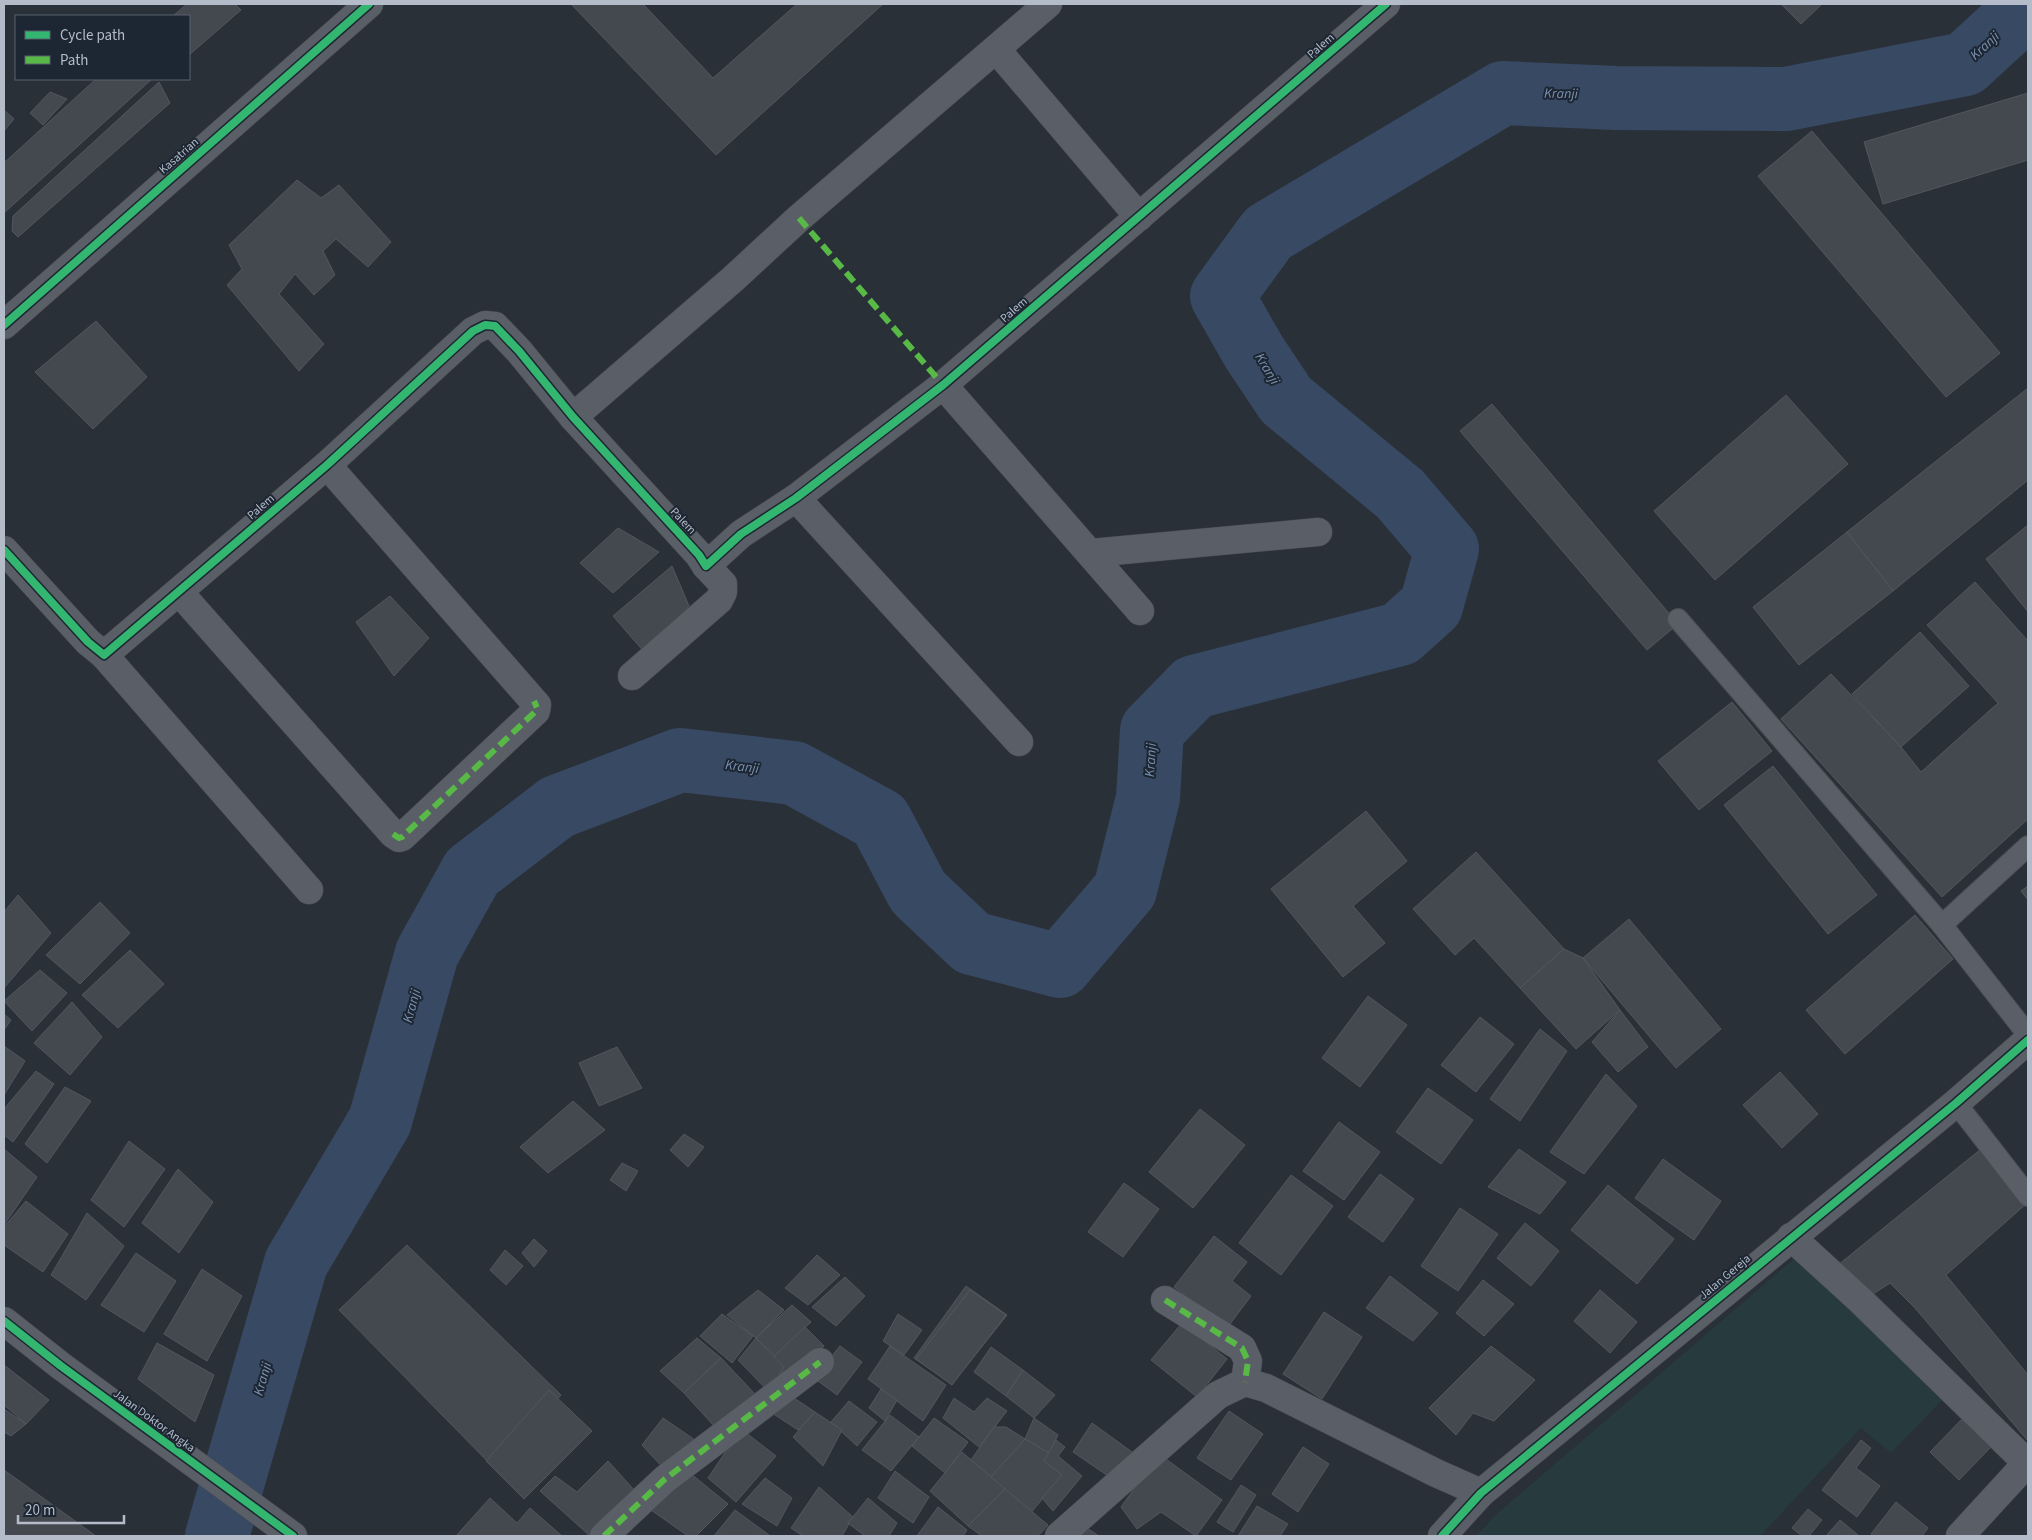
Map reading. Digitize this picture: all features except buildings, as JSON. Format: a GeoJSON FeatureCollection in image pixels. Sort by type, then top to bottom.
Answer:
{"type":"FeatureCollection","features":[{"type":"Feature","properties":{"kind":"street","name":"Kasatrian"},"geometry":{"type":"LineString","coordinates":[[4,325],[370,4]]}},
{"type":"Feature","properties":{"kind":"street"},"geometry":{"type":"LineString","coordinates":[[573,417],[799,218],[1048,4]]}},
{"type":"Feature","properties":{"kind":"street","name":"Palem"},"geometry":{"type":"LineString","coordinates":[[104,656],[327,465],[464,339],[485,325],[494,326],[519,351],[573,417],[699,555],[706,566],[741,534],[796,498],[944,385],[1386,4]]}},
{"type":"Feature","properties":{"kind":"street"},"geometry":{"type":"LineString","coordinates":[[996,49],[1139,218]]}},
{"type":"Feature","properties":{"kind":"street"},"geometry":{"type":"LineString","coordinates":[[944,385],[1140,610]]}},
{"type":"Feature","properties":{"kind":"street"},"geometry":{"type":"LineString","coordinates":[[179,592],[393,834],[399,838],[402,837],[536,711],[536,704],[327,465]]}},
{"type":"Feature","properties":{"kind":"street"},"geometry":{"type":"LineString","coordinates":[[796,498],[1019,742]]}},
{"type":"Feature","properties":{"kind":"street"},"geometry":{"type":"LineString","coordinates":[[1091,553],[1318,532]]}},
{"type":"Feature","properties":{"kind":"street"},"geometry":{"type":"LineString","coordinates":[[4,550],[88,642],[104,656],[309,890]]}},
{"type":"Feature","properties":{"kind":"street"},"geometry":{"type":"LineString","coordinates":[[632,676],[719,600],[723,592],[723,584],[706,566]]}},
{"type":"Feature","properties":{"kind":"street","name":"Jalan Gereja"},"geometry":{"type":"LineString","coordinates":[[1442,1536],[1481,1493],[1956,1103],[2028,1040]]}},
{"type":"Feature","properties":{"kind":"street"},"geometry":{"type":"LineString","coordinates":[[1791,1237],[1860,1300],[2028,1463],[1960,1536]]}},
{"type":"Feature","properties":{"kind":"street"},"geometry":{"type":"LineString","coordinates":[[1165,1300],[1242,1348],[1248,1361],[1245,1382]]}},
{"type":"Feature","properties":{"kind":"street","name":"Jalan Doktor Angka"},"geometry":{"type":"LineString","coordinates":[[4,1321],[61,1366],[293,1536]]}},
{"type":"Feature","properties":{"kind":"street"},"geometry":{"type":"LineString","coordinates":[[604,1536],[665,1479],[820,1362]]}},
{"type":"Feature","properties":{"kind":"street"},"geometry":{"type":"LineString","coordinates":[[1059,1536],[1218,1395],[1245,1382],[1266,1388],[1436,1473],[1481,1493]]}},
{"type":"Feature","properties":{"kind":"lane"},"geometry":{"type":"LineString","coordinates":[[1678,619],[1942,925],[2028,1035]]}},
{"type":"Feature","properties":{"kind":"lane"},"geometry":{"type":"LineString","coordinates":[[1942,925],[2028,846]]}},
{"type":"Feature","properties":{"kind":"lane"},"geometry":{"type":"LineString","coordinates":[[1956,1103],[2028,1196]]}},
{"type":"Feature","properties":{"kind":"green space"},"geometry":{"type":"Polygon","coordinates":[[[1795,1258],[1944,1398],[1891,1453],[1861,1428],[1760,1536],[1476,1536],[1499,1512],[1795,1258]]]}},
{"type":"Feature","properties":{"kind":"waterway","name":"Kranji"},"geometry":{"type":"LineString","coordinates":[[217,1536],[296,1263],[380,1121],[427,953],[472,872],[557,807],[680,760],[794,773],[880,820],[918,892],[972,943],[1060,966],[1125,890],[1148,798],[1152,730],[1194,687],[1400,634],[1431,606],[1447,549],[1400,494],[1286,400],[1254,352],[1222,296],[1268,233],[1503,93],[1616,98],[1786,99],[1965,64],[2028,6]]}},
{"type":"Feature","properties":{"kind":"marked path"},"geometry":{"type":"LineString","coordinates":[[799,218],[943,385]]}},
{"type":"Feature","properties":{"kind":"marked path"},"geometry":{"type":"LineString","coordinates":[[393,834],[399,838],[402,837],[536,711],[537,708],[534,701]]}},
{"type":"Feature","properties":{"kind":"marked path"},"geometry":{"type":"LineString","coordinates":[[1165,1300],[1242,1348],[1248,1361],[1245,1382]]}},
{"type":"Feature","properties":{"kind":"marked path"},"geometry":{"type":"LineString","coordinates":[[604,1536],[665,1479],[820,1362]]}},
{"type":"Feature","properties":{"kind":"cycle path"},"geometry":{"type":"LineString","coordinates":[[4,325],[369,4]]}},
{"type":"Feature","properties":{"kind":"cycle path"},"geometry":{"type":"LineString","coordinates":[[4,550],[88,642],[104,655],[327,465],[473,331],[485,325],[495,326],[519,351],[573,417],[699,555],[706,566],[741,534],[796,498],[943,385],[1386,4]]}},
{"type":"Feature","properties":{"kind":"cycle path"},"geometry":{"type":"LineString","coordinates":[[1442,1536],[1481,1493],[1956,1103],[2028,1040]]}},
{"type":"Feature","properties":{"kind":"cycle path"},"geometry":{"type":"LineString","coordinates":[[4,1321],[61,1366],[293,1536]]}}]}
